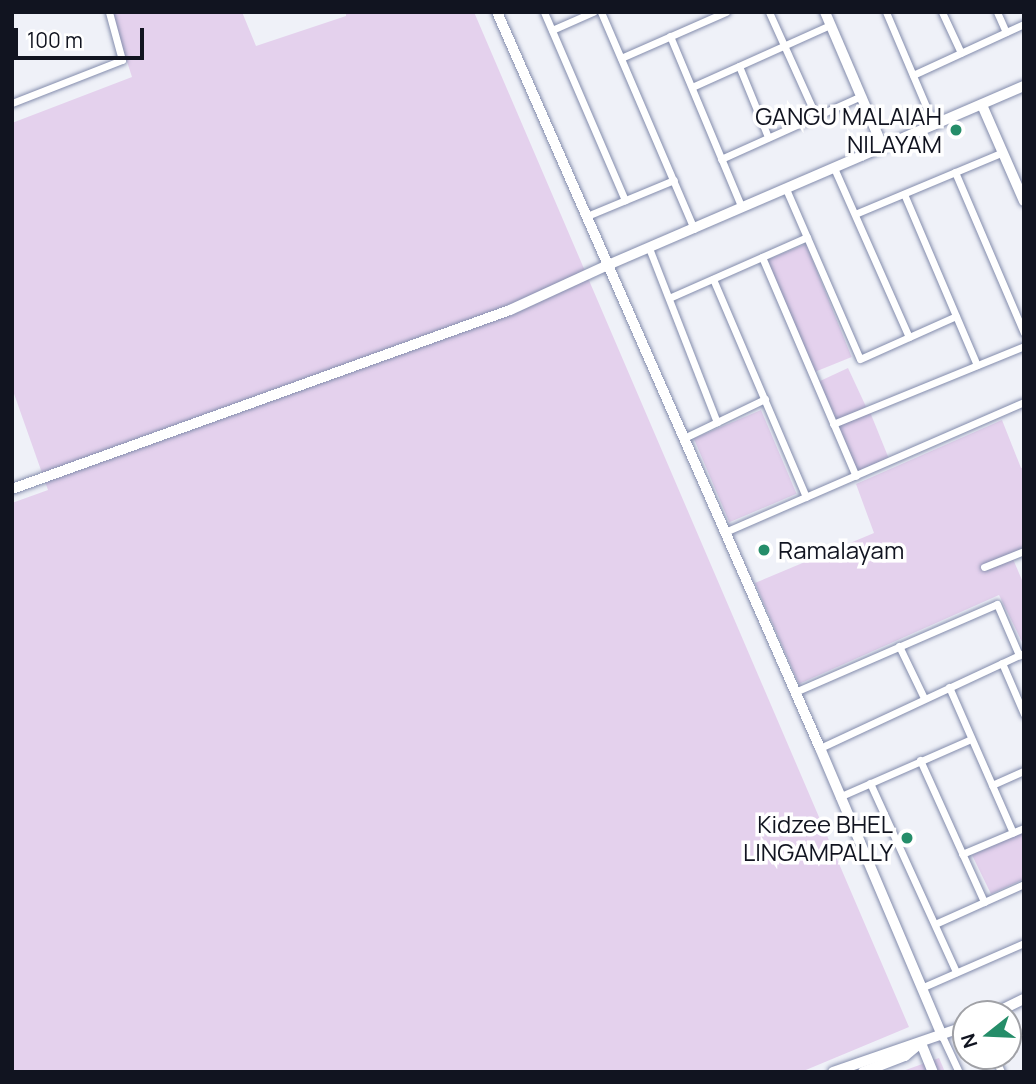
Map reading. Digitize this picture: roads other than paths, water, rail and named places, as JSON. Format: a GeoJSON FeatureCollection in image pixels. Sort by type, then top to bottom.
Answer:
{"type":"FeatureCollection","features":[{"type":"Feature","properties":{"kind":"street"},"geometry":{"type":"LineString","coordinates":[[12,103],[122,60],[109,12]]}},
{"type":"Feature","properties":{"kind":"street"},"geometry":{"type":"LineString","coordinates":[[497,12],[959,1072]]}},
{"type":"Feature","properties":{"kind":"street"},"geometry":{"type":"LineString","coordinates":[[544,12],[625,200]]}},
{"type":"Feature","properties":{"kind":"street"},"geometry":{"type":"LineString","coordinates":[[552,30],[593,12]]}},
{"type":"Feature","properties":{"kind":"street"},"geometry":{"type":"LineString","coordinates":[[601,12],[694,229]]}},
{"type":"Feature","properties":{"kind":"street"},"geometry":{"type":"LineString","coordinates":[[621,58],[726,12]]}},
{"type":"Feature","properties":{"kind":"street"},"geometry":{"type":"LineString","coordinates":[[769,12],[816,116]]}},
{"type":"Feature","properties":{"kind":"street"},"geometry":{"type":"LineString","coordinates":[[825,12],[883,147]]}},
{"type":"Feature","properties":{"kind":"street"},"geometry":{"type":"LineString","coordinates":[[886,12],[934,125]]}},
{"type":"Feature","properties":{"kind":"street"},"geometry":{"type":"LineString","coordinates":[[943,12],[961,53]]}},
{"type":"Feature","properties":{"kind":"street"},"geometry":{"type":"LineString","coordinates":[[998,12],[1006,32]]}},
{"type":"Feature","properties":{"kind":"street"},"geometry":{"type":"LineString","coordinates":[[913,75],[1024,24]]}},
{"type":"Feature","properties":{"kind":"street"},"geometry":{"type":"LineString","coordinates":[[692,88],[830,25]]}},
{"type":"Feature","properties":{"kind":"street"},"geometry":{"type":"LineString","coordinates":[[670,36],[742,208]]}},
{"type":"Feature","properties":{"kind":"street"},"geometry":{"type":"LineString","coordinates":[[739,66],[768,137]]}},
{"type":"Feature","properties":{"kind":"street"},"geometry":{"type":"LineString","coordinates":[[12,489],[510,310],[608,265],[1024,86]]}},
{"type":"Feature","properties":{"kind":"street"},"geometry":{"type":"LineString","coordinates":[[721,159],[861,96]]}},
{"type":"Feature","properties":{"kind":"street"},"geometry":{"type":"LineString","coordinates":[[982,105],[1024,200]]}},
{"type":"Feature","properties":{"kind":"street"},"geometry":{"type":"LineString","coordinates":[[855,214],[1003,152]]}},
{"type":"Feature","properties":{"kind":"street"},"geometry":{"type":"LineString","coordinates":[[834,168],[909,337]]}},
{"type":"Feature","properties":{"kind":"street"},"geometry":{"type":"LineString","coordinates":[[955,172],[1024,334]]}},
{"type":"Feature","properties":{"kind":"street"},"geometry":{"type":"LineString","coordinates":[[587,216],[674,180]]}},
{"type":"Feature","properties":{"kind":"street"},"geometry":{"type":"LineString","coordinates":[[786,189],[860,359],[956,316]]}},
{"type":"Feature","properties":{"kind":"street"},"geometry":{"type":"LineString","coordinates":[[904,194],[977,365]]}},
{"type":"Feature","properties":{"kind":"street"},"geometry":{"type":"LineString","coordinates":[[668,298],[807,237]]}},
{"type":"Feature","properties":{"kind":"street"},"geometry":{"type":"LineString","coordinates":[[649,248],[717,422]]}},
{"type":"Feature","properties":{"kind":"street"},"geometry":{"type":"LineString","coordinates":[[762,257],[856,475]]}},
{"type":"Feature","properties":{"kind":"street"},"geometry":{"type":"LineString","coordinates":[[713,279],[806,497]]}},
{"type":"Feature","properties":{"kind":"street"},"geometry":{"type":"LineString","coordinates":[[834,424],[1024,346]]}},
{"type":"Feature","properties":{"kind":"street"},"geometry":{"type":"LineString","coordinates":[[684,438],[765,399]]}},
{"type":"Feature","properties":{"kind":"street"},"geometry":{"type":"LineString","coordinates":[[725,532],[1024,402]]}},
{"type":"Feature","properties":{"kind":"street"},"geometry":{"type":"LineString","coordinates":[[984,567],[1024,551]]}},
{"type":"Feature","properties":{"kind":"street"},"geometry":{"type":"LineString","coordinates":[[795,692],[996,604],[1021,654],[820,748]]}},
{"type":"Feature","properties":{"kind":"street"},"geometry":{"type":"LineString","coordinates":[[899,646],[924,698]]}},
{"type":"Feature","properties":{"kind":"street"},"geometry":{"type":"LineString","coordinates":[[1002,663],[1024,713]]}},
{"type":"Feature","properties":{"kind":"street"},"geometry":{"type":"LineString","coordinates":[[949,687],[1013,833]]}},
{"type":"Feature","properties":{"kind":"street"},"geometry":{"type":"LineString","coordinates":[[839,797],[971,738]]}},
{"type":"Feature","properties":{"kind":"street"},"geometry":{"type":"LineString","coordinates":[[920,760],[984,902]]}},
{"type":"Feature","properties":{"kind":"street"},"geometry":{"type":"LineString","coordinates":[[992,785],[1024,771]]}},
{"type":"Feature","properties":{"kind":"street"},"geometry":{"type":"LineString","coordinates":[[870,783],[956,972]]}},
{"type":"Feature","properties":{"kind":"street"},"geometry":{"type":"LineString","coordinates":[[962,854],[1024,828]]}},
{"type":"Feature","properties":{"kind":"street"},"geometry":{"type":"LineString","coordinates":[[935,924],[1024,884]]}},
{"type":"Feature","properties":{"kind":"street"},"geometry":{"type":"LineString","coordinates":[[921,988],[1024,943]]}},
{"type":"Feature","properties":{"kind":"street"},"geometry":{"type":"LineString","coordinates":[[833,1072],[901,1047],[952,1032]]}},
{"type":"Feature","properties":{"kind":"street"},"geometry":{"type":"LineString","coordinates":[[920,1043],[930,1071]]}},
{"type":"Feature","properties":{"kind":"street"},"geometry":{"type":"LineString","coordinates":[[863,1072],[905,1056],[920,1043]]}},
{"type":"Feature","properties":{"kind":"place","name":"GANGU MALAIAH NILAYAM"},"geometry":{"type":"Point","coordinates":[956,130]}},
{"type":"Feature","properties":{"kind":"place","name":"Ramalayam"},"geometry":{"type":"Point","coordinates":[764,550]}},
{"type":"Feature","properties":{"kind":"place","name":"Kidzee BHEL LINGAMPALLY"},"geometry":{"type":"Point","coordinates":[907,838]}}]}
